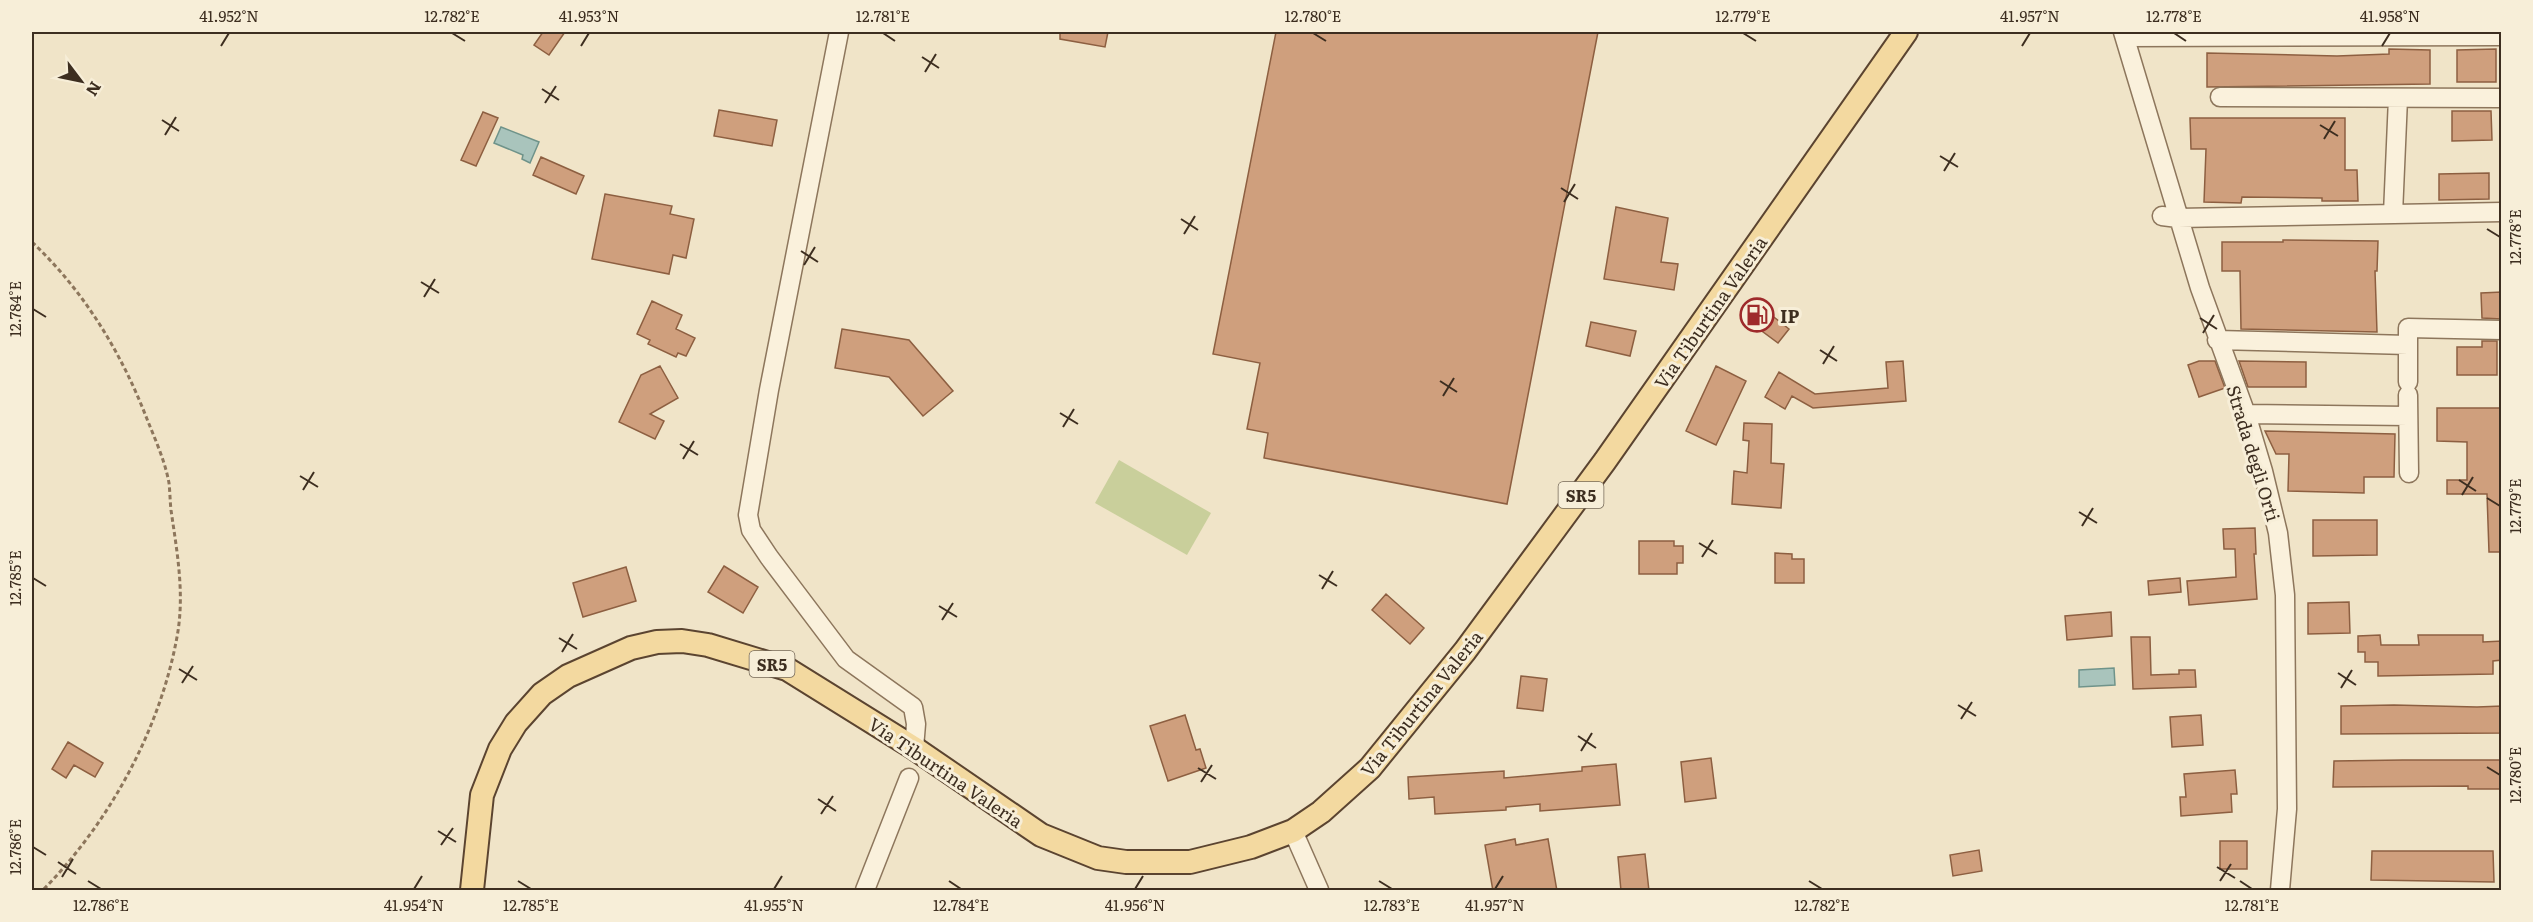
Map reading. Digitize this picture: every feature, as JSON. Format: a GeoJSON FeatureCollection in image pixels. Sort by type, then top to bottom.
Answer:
{"type":"FeatureCollection","features":[{"type":"Feature","properties":{"kind":"main road","name":"Via Tiburtina Valeria"},"geometry":{"type":"LineString","coordinates":[[472,891],[482,795],[491,768],[512,729],[537,698],[559,681],[597,661],[631,648],[657,642],[695,642],[787,669],[914,748],[1041,835],[1098,858],[1126,862],[1190,862],[1251,847],[1293,831],[1321,812],[1370,768],[1465,651],[1605,461],[1906,32]]}},
{"type":"Feature","properties":{"kind":"street"},"geometry":{"type":"LineString","coordinates":[[839,32],[769,390],[748,515],[751,530],[769,557],[846,659],[913,707],[916,724],[914,748]]}},
{"type":"Feature","properties":{"kind":"street"},"geometry":{"type":"LineString","coordinates":[[2124,34],[2502,36]]}},
{"type":"Feature","properties":{"kind":"street","name":"Strada degli Orti"},"geometry":{"type":"LineString","coordinates":[[2124,34],[2170,217],[2247,414],[2278,533],[2285,586],[2287,809],[2280,891]]}},
{"type":"Feature","properties":{"kind":"street"},"geometry":{"type":"LineString","coordinates":[[2220,97],[2502,98]]}},
{"type":"Feature","properties":{"kind":"street"},"geometry":{"type":"LineString","coordinates":[[2393,214],[2398,98]]}},
{"type":"Feature","properties":{"kind":"street"},"geometry":{"type":"LineString","coordinates":[[2170,217],[2502,212]]}},
{"type":"Feature","properties":{"kind":"street"},"geometry":{"type":"LineString","coordinates":[[2409,473],[2408,328],[2502,330]]}},
{"type":"Feature","properties":{"kind":"street"},"geometry":{"type":"LineString","coordinates":[[2217,340],[2408,345]]}},
{"type":"Feature","properties":{"kind":"street"},"geometry":{"type":"LineString","coordinates":[[2247,414],[2408,416]]}},
{"type":"Feature","properties":{"kind":"street"},"geometry":{"type":"LineString","coordinates":[[865,891],[909,778]]}},
{"type":"Feature","properties":{"kind":"street"},"geometry":{"type":"LineString","coordinates":[[1293,831],[1319,891]]}},
{"type":"Feature","properties":{"kind":"path"},"geometry":{"type":"LineString","coordinates":[[32,242],[59,270],[98,320],[140,399],[169,483],[181,585],[177,638],[165,683],[148,731],[102,816],[72,859],[43,891]]}},
{"type":"Feature","properties":{"kind":"green space"},"geometry":{"type":"Polygon","coordinates":[[[1119,460],[1211,513],[1187,555],[1095,503],[1119,460]]]}},
{"type":"Feature","properties":{"kind":"water"},"geometry":{"type":"Polygon","coordinates":[[[501,127],[539,142],[530,163],[522,159],[523,155],[494,143],[501,127]]]}},
{"type":"Feature","properties":{"kind":"water"},"geometry":{"type":"Polygon","coordinates":[[[2114,668],[2115,685],[2079,687],[2079,670],[2114,668]]]}},
{"type":"Feature","properties":{"kind":"building"},"geometry":{"type":"Polygon","coordinates":[[[543,32],[565,32],[549,55],[534,45],[543,32]]]}},
{"type":"Feature","properties":{"kind":"building"},"geometry":{"type":"Polygon","coordinates":[[[1060,32],[1108,32],[1105,47],[1060,39],[1060,32]]]}},
{"type":"Feature","properties":{"kind":"building"},"geometry":{"type":"Polygon","coordinates":[[[1276,32],[1598,32],[1507,504],[1264,458],[1268,433],[1247,429],[1260,363],[1213,354],[1276,32]]]}},
{"type":"Feature","properties":{"kind":"building"},"geometry":{"type":"Polygon","coordinates":[[[2389,49],[2430,50],[2430,84],[2207,87],[2207,53],[2337,56],[2389,54],[2389,49]]]}},
{"type":"Feature","properties":{"kind":"building"},"geometry":{"type":"Polygon","coordinates":[[[2496,49],[2496,82],[2457,82],[2457,50],[2496,49]]]}},
{"type":"Feature","properties":{"kind":"building"},"geometry":{"type":"Polygon","coordinates":[[[719,110],[777,120],[772,146],[714,136],[719,110]]]}},
{"type":"Feature","properties":{"kind":"building"},"geometry":{"type":"Polygon","coordinates":[[[2452,111],[2491,111],[2492,140],[2452,141],[2452,111]]]}},
{"type":"Feature","properties":{"kind":"building"},"geometry":{"type":"Polygon","coordinates":[[[483,112],[498,118],[476,166],[461,160],[483,112]]]}},
{"type":"Feature","properties":{"kind":"building"},"geometry":{"type":"Polygon","coordinates":[[[2190,118],[2345,118],[2345,170],[2357,170],[2358,201],[2242,197],[2241,203],[2204,202],[2206,149],[2191,149],[2190,118]]]}},
{"type":"Feature","properties":{"kind":"building"},"geometry":{"type":"Polygon","coordinates":[[[541,157],[584,176],[576,194],[533,175],[541,157]]]}},
{"type":"Feature","properties":{"kind":"building"},"geometry":{"type":"Polygon","coordinates":[[[2489,173],[2489,199],[2439,200],[2439,174],[2489,173]]]}},
{"type":"Feature","properties":{"kind":"building"},"geometry":{"type":"Polygon","coordinates":[[[605,194],[672,206],[670,214],[694,219],[686,258],[673,255],[669,274],[592,259],[605,194]]]}},
{"type":"Feature","properties":{"kind":"building"},"geometry":{"type":"Polygon","coordinates":[[[1616,207],[1668,218],[1661,262],[1678,264],[1674,290],[1604,279],[1616,207]]]}},
{"type":"Feature","properties":{"kind":"building"},"geometry":{"type":"Polygon","coordinates":[[[2283,240],[2378,241],[2377,271],[2375,271],[2377,332],[2241,329],[2240,271],[2222,271],[2222,242],[2283,242],[2283,240]]]}},
{"type":"Feature","properties":{"kind":"building"},"geometry":{"type":"Polygon","coordinates":[[[2502,292],[2502,319],[2482,318],[2481,293],[2502,292]]]}},
{"type":"Feature","properties":{"kind":"building"},"geometry":{"type":"Polygon","coordinates":[[[652,301],[682,315],[676,329],[695,338],[686,356],[678,353],[676,357],[648,344],[650,340],[637,334],[652,301]]]}},
{"type":"Feature","properties":{"kind":"building"},"geometry":{"type":"Polygon","coordinates":[[[1755,302],[1789,329],[1778,343],[1743,317],[1755,302]]]}},
{"type":"Feature","properties":{"kind":"building"},"geometry":{"type":"Polygon","coordinates":[[[1591,322],[1636,331],[1630,356],[1586,346],[1591,322]]]}},
{"type":"Feature","properties":{"kind":"building"},"geometry":{"type":"Polygon","coordinates":[[[842,329],[909,340],[953,391],[923,416],[889,377],[835,368],[842,329]]]}},
{"type":"Feature","properties":{"kind":"building"},"geometry":{"type":"Polygon","coordinates":[[[2482,341],[2497,341],[2497,375],[2457,375],[2457,347],[2482,347],[2482,341]]]}},
{"type":"Feature","properties":{"kind":"building"},"geometry":{"type":"Polygon","coordinates":[[[1903,361],[1906,401],[1813,408],[1792,396],[1785,409],[1765,397],[1779,372],[1815,394],[1888,388],[1886,362],[1903,361]]]}},
{"type":"Feature","properties":{"kind":"building"},"geometry":{"type":"Polygon","coordinates":[[[2199,361],[2215,361],[2225,388],[2199,397],[2188,365],[2199,361]]]}},
{"type":"Feature","properties":{"kind":"building"},"geometry":{"type":"Polygon","coordinates":[[[2239,361],[2306,362],[2306,387],[2248,387],[2239,361]]]}},
{"type":"Feature","properties":{"kind":"building"},"geometry":{"type":"Polygon","coordinates":[[[660,366],[678,398],[650,414],[664,421],[655,439],[619,422],[641,375],[660,366]]]}},
{"type":"Feature","properties":{"kind":"building"},"geometry":{"type":"Polygon","coordinates":[[[1716,366],[1746,381],[1716,445],[1686,431],[1716,366]]]}},
{"type":"Feature","properties":{"kind":"building"},"geometry":{"type":"Polygon","coordinates":[[[2437,408],[2502,408],[2502,552],[2489,552],[2487,494],[2447,494],[2447,480],[2467,480],[2467,442],[2437,441],[2437,408]]]}},
{"type":"Feature","properties":{"kind":"building"},"geometry":{"type":"Polygon","coordinates":[[[1744,423],[1772,424],[1771,463],[1784,464],[1781,508],[1732,504],[1734,471],[1747,473],[1749,441],[1743,440],[1744,423]]]}},
{"type":"Feature","properties":{"kind":"building"},"geometry":{"type":"Polygon","coordinates":[[[2265,431],[2395,434],[2394,477],[2364,477],[2364,493],[2288,491],[2289,454],[2276,454],[2265,431]]]}},
{"type":"Feature","properties":{"kind":"building"},"geometry":{"type":"Polygon","coordinates":[[[2313,520],[2377,520],[2377,555],[2313,556],[2313,520]]]}},
{"type":"Feature","properties":{"kind":"building"},"geometry":{"type":"Polygon","coordinates":[[[2255,528],[2257,599],[2189,605],[2187,581],[2236,577],[2235,549],[2224,549],[2223,529],[2255,528]]]}},
{"type":"Feature","properties":{"kind":"building"},"geometry":{"type":"Polygon","coordinates":[[[1639,541],[1674,541],[1674,546],[1683,546],[1683,563],[1677,563],[1677,574],[1639,574],[1639,541]]]}},
{"type":"Feature","properties":{"kind":"building"},"geometry":{"type":"Polygon","coordinates":[[[1775,553],[1792,554],[1792,559],[1804,559],[1804,583],[1775,583],[1775,553]]]}},
{"type":"Feature","properties":{"kind":"building"},"geometry":{"type":"Polygon","coordinates":[[[724,566],[758,587],[743,613],[708,592],[724,566]]]}},
{"type":"Feature","properties":{"kind":"building"},"geometry":{"type":"Polygon","coordinates":[[[626,567],[636,601],[583,617],[573,583],[626,567]]]}},
{"type":"Feature","properties":{"kind":"building"},"geometry":{"type":"Polygon","coordinates":[[[2180,578],[2181,592],[2149,595],[2148,581],[2180,578]]]}},
{"type":"Feature","properties":{"kind":"building"},"geometry":{"type":"Polygon","coordinates":[[[1386,594],[1424,628],[1410,644],[1372,610],[1386,594]]]}},
{"type":"Feature","properties":{"kind":"building"},"geometry":{"type":"Polygon","coordinates":[[[2349,602],[2350,633],[2308,634],[2308,603],[2349,602]]]}},
{"type":"Feature","properties":{"kind":"building"},"geometry":{"type":"Polygon","coordinates":[[[2111,612],[2112,636],[2067,640],[2065,616],[2111,612]]]}},
{"type":"Feature","properties":{"kind":"building"},"geometry":{"type":"Polygon","coordinates":[[[2380,635],[2381,645],[2419,645],[2418,635],[2483,635],[2483,642],[2502,641],[2502,660],[2493,661],[2493,674],[2378,676],[2378,662],[2365,662],[2365,652],[2358,652],[2358,636],[2380,635]]]}},
{"type":"Feature","properties":{"kind":"building"},"geometry":{"type":"Polygon","coordinates":[[[2131,637],[2150,637],[2151,675],[2179,674],[2179,670],[2195,670],[2196,687],[2133,689],[2131,637]]]}},
{"type":"Feature","properties":{"kind":"building"},"geometry":{"type":"Polygon","coordinates":[[[1521,676],[1547,679],[1543,711],[1517,708],[1521,676]]]}},
{"type":"Feature","properties":{"kind":"building"},"geometry":{"type":"Polygon","coordinates":[[[2341,706],[2502,706],[2502,733],[2341,734],[2341,706]]]}},
{"type":"Feature","properties":{"kind":"building"},"geometry":{"type":"Polygon","coordinates":[[[1185,715],[1196,750],[1200,749],[1206,768],[1168,781],[1150,726],[1185,715]]]}},
{"type":"Feature","properties":{"kind":"building"},"geometry":{"type":"Polygon","coordinates":[[[2201,715],[2203,745],[2172,747],[2170,717],[2201,715]]]}},
{"type":"Feature","properties":{"kind":"building"},"geometry":{"type":"Polygon","coordinates":[[[68,742],[103,763],[95,777],[74,765],[66,778],[52,769],[68,742]]]}},
{"type":"Feature","properties":{"kind":"building"},"geometry":{"type":"Polygon","coordinates":[[[1711,758],[1716,798],[1685,802],[1681,762],[1711,758]]]}},
{"type":"Feature","properties":{"kind":"building"},"geometry":{"type":"Polygon","coordinates":[[[2502,760],[2502,789],[2468,789],[2468,786],[2333,787],[2334,761],[2502,760]]]}},
{"type":"Feature","properties":{"kind":"building"},"geometry":{"type":"Polygon","coordinates":[[[1616,764],[1620,805],[1540,811],[1540,804],[1506,807],[1506,810],[1435,814],[1434,797],[1409,799],[1408,777],[1504,771],[1504,778],[1582,771],[1582,767],[1616,764]]]}},
{"type":"Feature","properties":{"kind":"building"},"geometry":{"type":"Polygon","coordinates":[[[2235,770],[2237,794],[2231,794],[2232,812],[2181,816],[2180,797],[2186,797],[2184,774],[2235,770]]]}},
{"type":"Feature","properties":{"kind":"building"},"geometry":{"type":"Polygon","coordinates":[[[1515,839],[1516,845],[1548,839],[1557,891],[1493,891],[1485,845],[1515,839]]]}},
{"type":"Feature","properties":{"kind":"building"},"geometry":{"type":"Polygon","coordinates":[[[2220,841],[2247,841],[2247,869],[2220,869],[2220,841]]]}},
{"type":"Feature","properties":{"kind":"building"},"geometry":{"type":"Polygon","coordinates":[[[1979,850],[1982,871],[1953,876],[1950,855],[1979,850]]]}},
{"type":"Feature","properties":{"kind":"building"},"geometry":{"type":"Polygon","coordinates":[[[2372,851],[2493,851],[2494,882],[2371,880],[2372,851]]]}},
{"type":"Feature","properties":{"kind":"building"},"geometry":{"type":"Polygon","coordinates":[[[1645,854],[1649,891],[1621,891],[1618,857],[1645,854]]]}},
{"type":"Feature","properties":{"kind":"place","name":"IP"},"geometry":{"type":"Point","coordinates":[1757,315]}}]}
